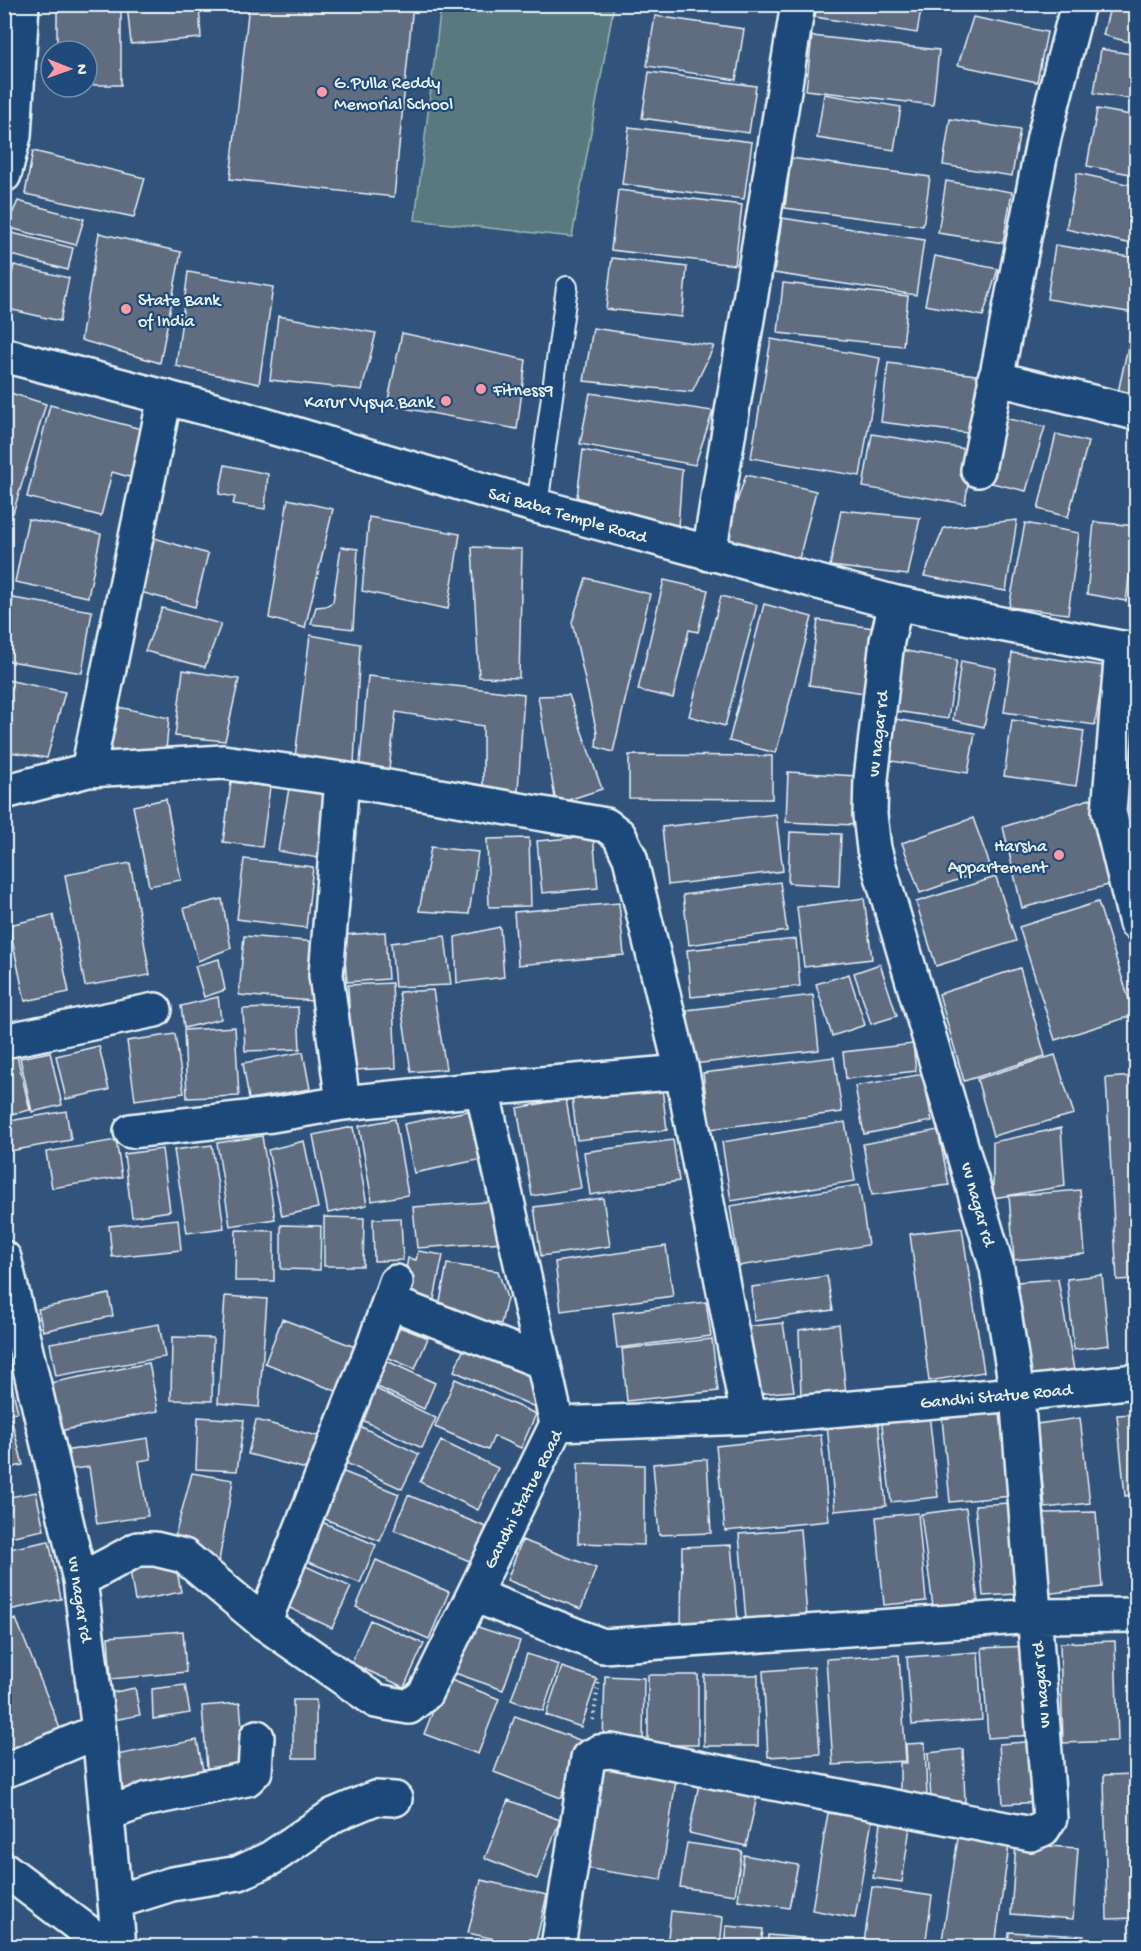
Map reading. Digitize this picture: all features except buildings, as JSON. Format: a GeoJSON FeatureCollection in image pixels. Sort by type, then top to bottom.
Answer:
{"type":"FeatureCollection","features":[{"type":"Feature","properties":{"kind":"street"},"geometry":{"type":"LineString","coordinates":[[4,175],[14,136],[22,4]]}},
{"type":"Feature","properties":{"kind":"street"},"geometry":{"type":"LineString","coordinates":[[709,554],[798,4]]}},
{"type":"Feature","properties":{"kind":"street"},"geometry":{"type":"LineString","coordinates":[[978,470],[1044,137],[1078,4]]}},
{"type":"Feature","properties":{"kind":"street","name":"Sai Baba Temple Road"},"geometry":{"type":"LineString","coordinates":[[4,355],[217,411],[537,506],[896,603],[1129,649]]}},
{"type":"Feature","properties":{"kind":"street"},"geometry":{"type":"LineString","coordinates":[[995,378],[1137,413]]}},
{"type":"Feature","properties":{"kind":"street"},"geometry":{"type":"LineString","coordinates":[[88,770],[165,397]]}},
{"type":"Feature","properties":{"kind":"street","name":"vv nagar rd"},"geometry":{"type":"LineString","coordinates":[[588,1758],[599,1752],[611,1751],[1031,1834],[1043,1829],[1050,1818],[1017,1394],[997,1268],[874,849],[870,815],[872,779],[887,641],[896,603]]}},
{"type":"Feature","properties":{"kind":"street"},"geometry":{"type":"LineString","coordinates":[[1129,649],[1109,812],[1137,923]]}},
{"type":"Feature","properties":{"kind":"street"},"geometry":{"type":"LineString","coordinates":[[4,792],[88,770],[223,762],[342,779],[606,825],[619,835],[630,858],[682,1072],[748,1417]]}},
{"type":"Feature","properties":{"kind":"street"},"geometry":{"type":"LineString","coordinates":[[342,779],[326,975],[343,1103]]}},
{"type":"Feature","properties":{"kind":"street"},"geometry":{"type":"LineString","coordinates":[[4,1041],[155,1010]]}},
{"type":"Feature","properties":{"kind":"street"},"geometry":{"type":"LineString","coordinates":[[131,1131],[272,1115],[343,1103],[682,1072]]}},
{"type":"Feature","properties":{"kind":"street"},"geometry":{"type":"LineString","coordinates":[[482,1089],[557,1424]]}},
{"type":"Feature","properties":{"kind":"street","name":"vv nagar rd"},"geometry":{"type":"LineString","coordinates":[[4,1258],[80,1580],[99,1731],[119,1947]]}},
{"type":"Feature","properties":{"kind":"street"},"geometry":{"type":"LineString","coordinates":[[264,1623],[371,1353],[392,1292],[543,1362]]}},
{"type":"Feature","properties":{"kind":"street","name":"Gandhi Statue Road"},"geometry":{"type":"LineString","coordinates":[[80,1580],[138,1549],[167,1550],[184,1556],[264,1623],[376,1701],[409,1707],[425,1695],[557,1424],[748,1417],[1017,1394],[1137,1381]]}},
{"type":"Feature","properties":{"kind":"street"},"geometry":{"type":"LineString","coordinates":[[474,1595],[603,1646],[1035,1617],[1137,1615]]}},
{"type":"Feature","properties":{"kind":"street"},"geometry":{"type":"LineString","coordinates":[[4,1771],[99,1731]]}},
{"type":"Feature","properties":{"kind":"street"},"geometry":{"type":"LineString","coordinates":[[107,1814],[148,1799],[247,1779],[255,1771],[256,1737]]}},
{"type":"Feature","properties":{"kind":"street"},"geometry":{"type":"LineString","coordinates":[[558,1947],[588,1758]]}},
{"type":"Feature","properties":{"kind":"street"},"geometry":{"type":"LineString","coordinates":[[115,1902],[172,1884],[239,1873],[272,1858],[334,1815],[375,1798],[395,1799]]}},
{"type":"Feature","properties":{"kind":"street"},"geometry":{"type":"LineString","coordinates":[[4,1869],[106,1947]]}},
{"type":"Feature","properties":{"kind":"lane"},"geometry":{"type":"LineString","coordinates":[[537,506],[567,287]]}},
{"type":"Feature","properties":{"kind":"path"},"geometry":{"type":"LineString","coordinates":[[588,1758],[603,1646]]}},
{"type":"Feature","properties":{"kind":"green space"},"geometry":{"type":"Polygon","coordinates":[[[441,5],[614,5],[572,237],[415,220],[441,5]]]}},
{"type":"Feature","properties":{"kind":"place","name":"G.Pulla Reddy Memorial School"},"geometry":{"type":"Point","coordinates":[322,92]}},
{"type":"Feature","properties":{"kind":"place","name":"State Bank of India"},"geometry":{"type":"Point","coordinates":[126,309]}},
{"type":"Feature","properties":{"kind":"place","name":"Fitness9"},"geometry":{"type":"Point","coordinates":[481,389]}},
{"type":"Feature","properties":{"kind":"place","name":"Karur Vysya Bank"},"geometry":{"type":"Point","coordinates":[446,401]}},
{"type":"Feature","properties":{"kind":"place","name":"Harsha Appartement"},"geometry":{"type":"Point","coordinates":[1059,855]}}]}
